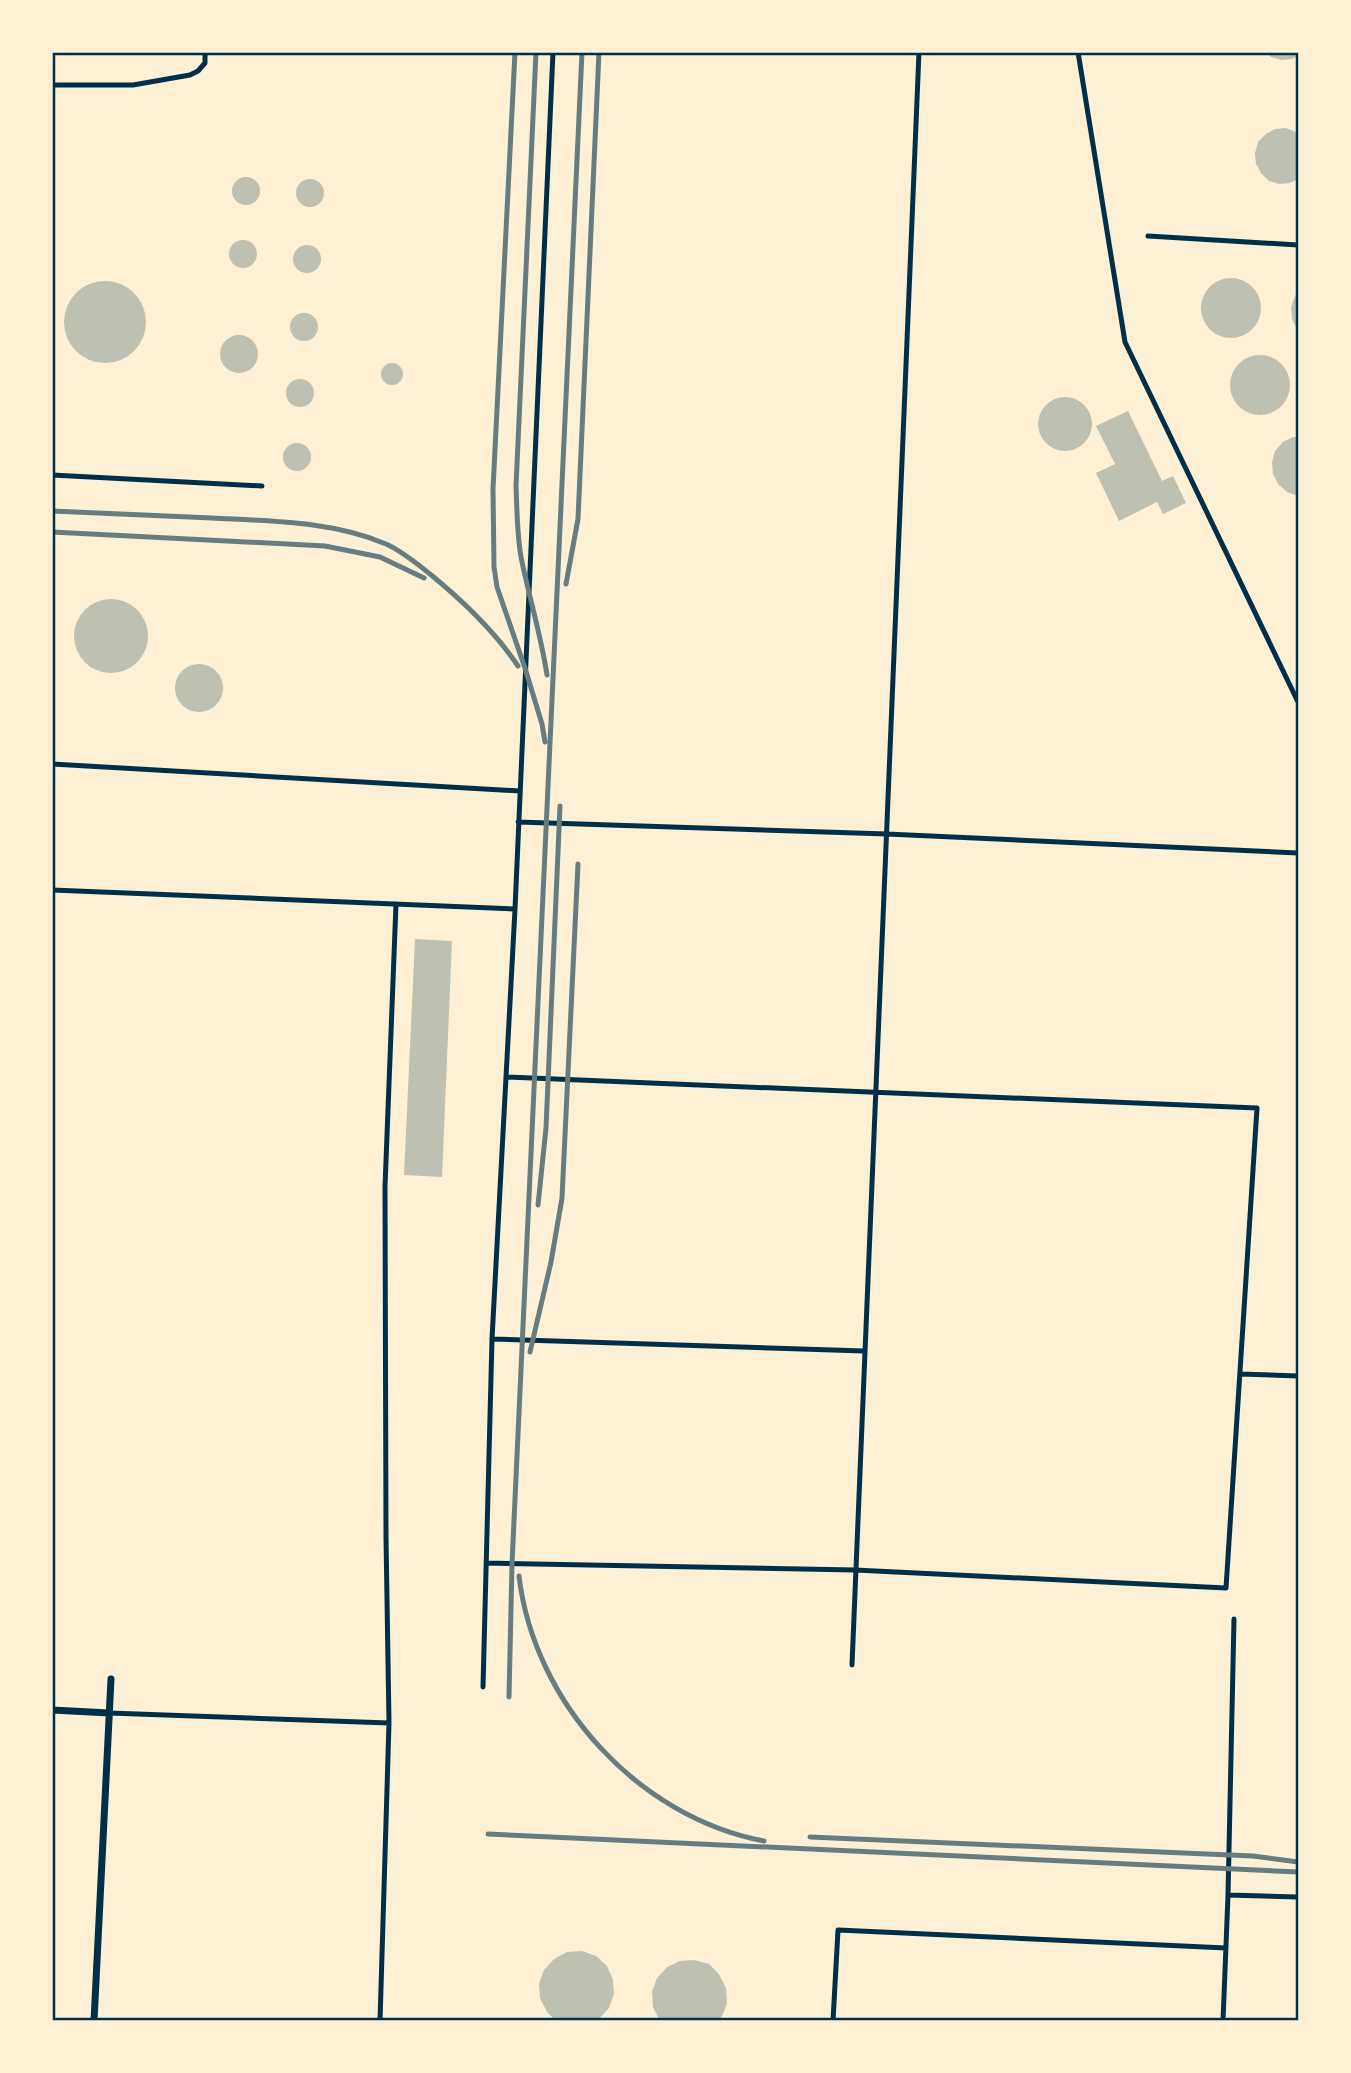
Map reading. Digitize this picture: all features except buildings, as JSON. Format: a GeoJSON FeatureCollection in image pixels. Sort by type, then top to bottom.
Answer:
{"type":"FeatureCollection","features":[{"type":"Feature","properties":{"kind":"street"},"geometry":{"type":"LineString","coordinates":[[94,2021],[111,1679]]}},
{"type":"Feature","properties":{"kind":"street"},"geometry":{"type":"LineString","coordinates":[[52,1710],[109,1713]]}},
{"type":"Feature","properties":{"kind":"lane"},"geometry":{"type":"LineString","coordinates":[[52,85],[132,85],[190,75],[205,63],[205,52]]}},
{"type":"Feature","properties":{"kind":"lane"},"geometry":{"type":"LineString","coordinates":[[483,1687],[492,1339],[553,52]]}},
{"type":"Feature","properties":{"kind":"lane"},"geometry":{"type":"LineString","coordinates":[[852,1665],[919,52]]}},
{"type":"Feature","properties":{"kind":"lane"},"geometry":{"type":"LineString","coordinates":[[1077,52],[1125,342],[1298,702]]}},
{"type":"Feature","properties":{"kind":"lane"},"geometry":{"type":"LineString","coordinates":[[1148,236],[1298,245]]}},
{"type":"Feature","properties":{"kind":"lane"},"geometry":{"type":"LineString","coordinates":[[52,475],[262,486]]}},
{"type":"Feature","properties":{"kind":"lane"},"geometry":{"type":"LineString","coordinates":[[52,765],[520,791]]}},
{"type":"Feature","properties":{"kind":"lane"},"geometry":{"type":"LineString","coordinates":[[518,822],[887,834],[1298,853]]}},
{"type":"Feature","properties":{"kind":"lane"},"geometry":{"type":"LineString","coordinates":[[52,890],[514,909]]}},
{"type":"Feature","properties":{"kind":"lane"},"geometry":{"type":"LineString","coordinates":[[380,2021],[389,1723],[385,1187],[396,904]]}},
{"type":"Feature","properties":{"kind":"lane"},"geometry":{"type":"LineString","coordinates":[[486,1563],[855,1570],[1226,1588],[1257,1108],[506,1077]]}},
{"type":"Feature","properties":{"kind":"lane"},"geometry":{"type":"LineString","coordinates":[[492,1339],[864,1352]]}},
{"type":"Feature","properties":{"kind":"lane"},"geometry":{"type":"LineString","coordinates":[[1240,1374],[1298,1376]]}},
{"type":"Feature","properties":{"kind":"lane"},"geometry":{"type":"LineString","coordinates":[[1223,2021],[1234,1619]]}},
{"type":"Feature","properties":{"kind":"lane"},"geometry":{"type":"LineString","coordinates":[[109,1713],[389,1723]]}},
{"type":"Feature","properties":{"kind":"lane"},"geometry":{"type":"LineString","coordinates":[[1228,1895],[1298,1898]]}},
{"type":"Feature","properties":{"kind":"lane"},"geometry":{"type":"LineString","coordinates":[[833,2021],[838,1930],[1226,1948]]}},
{"type":"Feature","properties":{"kind":"railway"},"geometry":{"type":"LineString","coordinates":[[515,52],[493,489],[494,567],[497,587],[525,668],[545,742]]}},
{"type":"Feature","properties":{"kind":"railway"},"geometry":{"type":"LineString","coordinates":[[536,52],[516,486],[521,557],[547,675]]}},
{"type":"Feature","properties":{"kind":"railway"},"geometry":{"type":"LineString","coordinates":[[509,1697],[512,1564],[582,52]]}},
{"type":"Feature","properties":{"kind":"railway"},"geometry":{"type":"LineString","coordinates":[[566,584],[578,519],[599,52]]}},
{"type":"Feature","properties":{"kind":"railway"},"geometry":{"type":"LineString","coordinates":[[52,511],[278,521],[323,526],[365,536],[398,550],[442,584],[488,628],[518,666]]}},
{"type":"Feature","properties":{"kind":"railway"},"geometry":{"type":"LineString","coordinates":[[52,532],[325,546],[380,557],[424,578]]}},
{"type":"Feature","properties":{"kind":"railway"},"geometry":{"type":"LineString","coordinates":[[538,1205],[546,1128],[560,806]]}},
{"type":"Feature","properties":{"kind":"railway"},"geometry":{"type":"LineString","coordinates":[[530,1352],[551,1262],[562,1198],[578,864]]}},
{"type":"Feature","properties":{"kind":"railway"},"geometry":{"type":"LineString","coordinates":[[519,1576],[529,1623],[546,1668],[570,1709],[600,1747],[635,1780],[675,1807],[718,1828],[764,1841]]}},
{"type":"Feature","properties":{"kind":"railway"},"geometry":{"type":"LineString","coordinates":[[488,1834],[1298,1872]]}},
{"type":"Feature","properties":{"kind":"railway"},"geometry":{"type":"LineString","coordinates":[[810,1837],[1253,1856],[1298,1862]]}}]}
